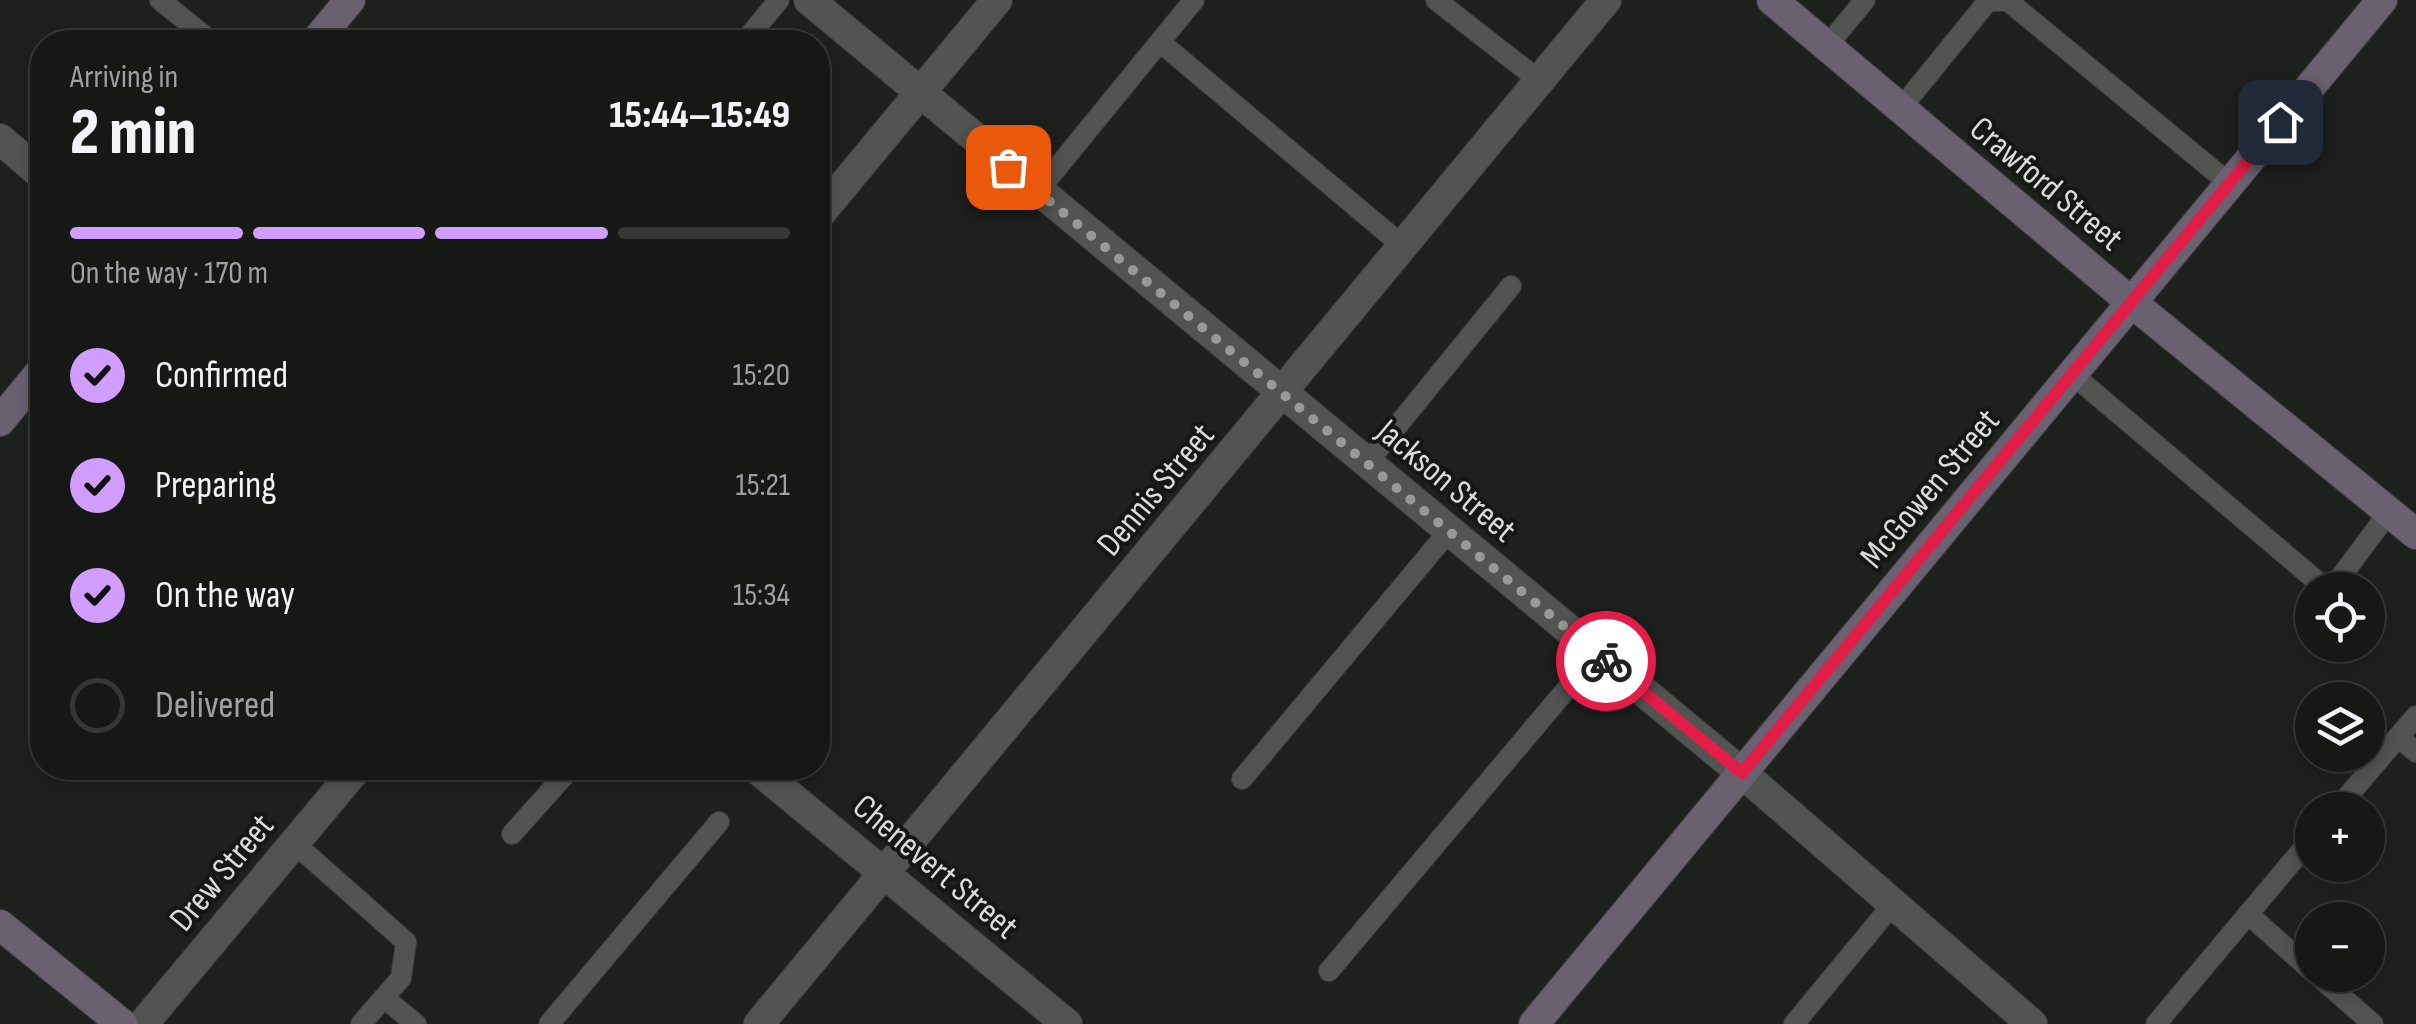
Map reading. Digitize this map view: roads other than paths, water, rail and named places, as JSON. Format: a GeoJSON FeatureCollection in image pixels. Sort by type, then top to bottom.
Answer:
{"type":"FeatureCollection","features":[{"type":"Feature","properties":{"kind":"street"},"geometry":{"type":"LineString","coordinates":[[335,30],[350,0]]}},
{"type":"Feature","properties":{"kind":"street","name":"Jackson Street"},"geometry":{"type":"LineString","coordinates":[[808,0],[1742,773],[2032,1024]]}},
{"type":"Feature","properties":{"kind":"street"},"geometry":{"type":"LineString","coordinates":[[830,202],[997,0]]}},
{"type":"Feature","properties":{"kind":"street","name":"Dennis Street"},"geometry":{"type":"LineString","coordinates":[[760,1024],[1606,0]]}},
{"type":"Feature","properties":{"kind":"street","name":"Crawford Street"},"geometry":{"type":"LineString","coordinates":[[1772,0],[2131,302],[2416,534]]}},
{"type":"Feature","properties":{"kind":"street","name":"McGowen Street"},"geometry":{"type":"LineString","coordinates":[[1534,1024],[2382,0]]}},
{"type":"Feature","properties":{"kind":"street"},"geometry":{"type":"LineString","coordinates":[[0,139],[30,164]]}},
{"type":"Feature","properties":{"kind":"street"},"geometry":{"type":"LineString","coordinates":[[0,422],[30,385]]}},
{"type":"Feature","properties":{"kind":"street","name":"Drew Street"},"geometry":{"type":"LineString","coordinates":[[143,1024],[347,780]]}},
{"type":"Feature","properties":{"kind":"street","name":"Chenevert Street"},"geometry":{"type":"LineString","coordinates":[[771,780],[886,871],[1057,1021]]}},
{"type":"Feature","properties":{"kind":"street"},"geometry":{"type":"LineString","coordinates":[[0,925],[122,1024]]}},
{"type":"Feature","properties":{"kind":"lane"},"geometry":{"type":"LineString","coordinates":[[160,0],[197,30]]}},
{"type":"Feature","properties":{"kind":"lane"},"geometry":{"type":"LineString","coordinates":[[754,30],[779,0]]}},
{"type":"Feature","properties":{"kind":"lane"},"geometry":{"type":"LineString","coordinates":[[1038,191],[1194,0]]}},
{"type":"Feature","properties":{"kind":"lane"},"geometry":{"type":"LineString","coordinates":[[1436,0],[1540,82]]}},
{"type":"Feature","properties":{"kind":"lane"},"geometry":{"type":"LineString","coordinates":[[1827,46],[1865,0]]}},
{"type":"Feature","properties":{"kind":"lane"},"geometry":{"type":"LineString","coordinates":[[1901,108],[1988,2],[2008,1],[2230,184]]}},
{"type":"Feature","properties":{"kind":"lane"},"geometry":{"type":"LineString","coordinates":[[1160,42],[1404,246]]}},
{"type":"Feature","properties":{"kind":"lane"},"geometry":{"type":"LineString","coordinates":[[1367,463],[1511,286]]}},
{"type":"Feature","properties":{"kind":"lane"},"geometry":{"type":"LineString","coordinates":[[2072,374],[2325,588],[2334,586],[2389,512]]}},
{"type":"Feature","properties":{"kind":"lane"},"geometry":{"type":"LineString","coordinates":[[1242,779],[1449,531]]}},
{"type":"Feature","properties":{"kind":"lane"},"geometry":{"type":"LineString","coordinates":[[1329,971],[1597,653]]}},
{"type":"Feature","properties":{"kind":"lane"},"geometry":{"type":"LineString","coordinates":[[2351,792],[2416,716]]}},
{"type":"Feature","properties":{"kind":"lane"},"geometry":{"type":"LineString","coordinates":[[2398,736],[2416,752]]}},
{"type":"Feature","properties":{"kind":"lane"},"geometry":{"type":"LineString","coordinates":[[512,834],[559,780]]}},
{"type":"Feature","properties":{"kind":"lane"},"geometry":{"type":"LineString","coordinates":[[549,1024],[720,822]]}},
{"type":"Feature","properties":{"kind":"lane"},"geometry":{"type":"LineString","coordinates":[[294,843],[406,942],[401,978],[361,1024]]}},
{"type":"Feature","properties":{"kind":"lane"},"geometry":{"type":"LineString","coordinates":[[2156,1024],[2295,858]]}},
{"type":"Feature","properties":{"kind":"lane"},"geometry":{"type":"LineString","coordinates":[[1794,1024],[1893,904]]}},
{"type":"Feature","properties":{"kind":"lane"},"geometry":{"type":"LineString","coordinates":[[2248,914],[2295,955]]}},
{"type":"Feature","properties":{"kind":"lane"},"geometry":{"type":"LineString","coordinates":[[2337,992],[2373,1024]]}},
{"type":"Feature","properties":{"kind":"lane"},"geometry":{"type":"LineString","coordinates":[[384,998],[416,1024]]}}]}
